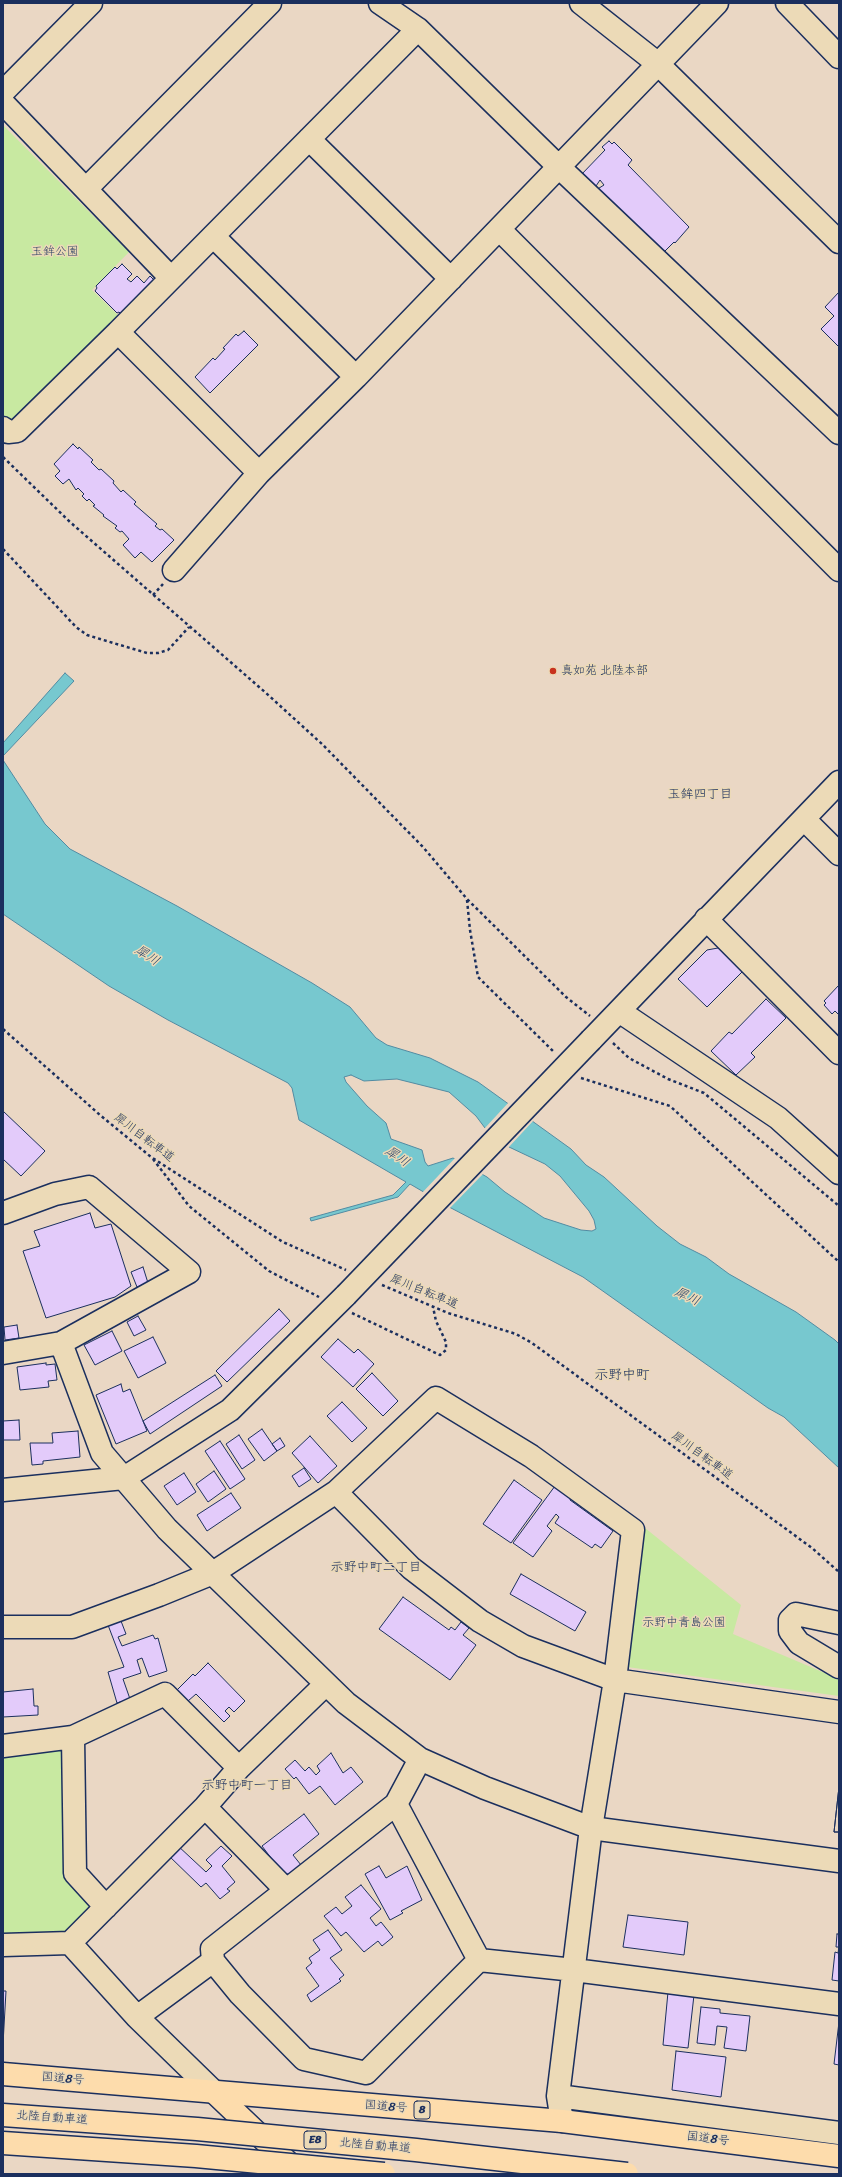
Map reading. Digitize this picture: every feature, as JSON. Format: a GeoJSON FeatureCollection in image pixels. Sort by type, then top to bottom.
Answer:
{"type":"FeatureCollection","features":[{"type":"Feature","properties":{"kind":"main road","name":"国道8号"},"geometry":{"type":"LineString","coordinates":[[3,2074],[562,2121],[839,2156]]}},
{"type":"Feature","properties":{"kind":"main road"},"geometry":{"type":"LineString","coordinates":[[214,2092],[300,2174]]}},
{"type":"Feature","properties":{"kind":"main road","name":"北陸自動車道"},"geometry":{"type":"LineString","coordinates":[[3,2115],[212,2130],[416,2150],[627,2174]]}},
{"type":"Feature","properties":{"kind":"main road","name":"E8"},"geometry":{"type":"LineString","coordinates":[[3,2143],[196,2156],[384,2174]]}},
{"type":"Feature","properties":{"kind":"street"},"geometry":{"type":"LineString","coordinates":[[3,92],[91,3]]}},
{"type":"Feature","properties":{"kind":"street"},"geometry":{"type":"LineString","coordinates":[[86,189],[270,3]]}},
{"type":"Feature","properties":{"kind":"street"},"geometry":{"type":"LineString","coordinates":[[380,3],[418,29],[559,167],[839,433]]}},
{"type":"Feature","properties":{"kind":"street"},"geometry":{"type":"LineString","coordinates":[[581,3],[657,62],[839,242]]}},
{"type":"Feature","properties":{"kind":"street"},"geometry":{"type":"LineString","coordinates":[[174,570],[259,473],[356,377],[559,167],[657,62],[717,3]]}},
{"type":"Feature","properties":{"kind":"street"},"geometry":{"type":"LineString","coordinates":[[787,3],[839,57]]}},
{"type":"Feature","properties":{"kind":"street"},"geometry":{"type":"LineString","coordinates":[[3,428],[8,432],[17,431],[118,332],[418,29]]}},
{"type":"Feature","properties":{"kind":"street"},"geometry":{"type":"LineString","coordinates":[[3,103],[171,278]]}},
{"type":"Feature","properties":{"kind":"street"},"geometry":{"type":"LineString","coordinates":[[309,139],[451,279]]}},
{"type":"Feature","properties":{"kind":"street"},"geometry":{"type":"LineString","coordinates":[[499,229],[839,570]]}},
{"type":"Feature","properties":{"kind":"street"},"geometry":{"type":"LineString","coordinates":[[213,236],[356,377]]}},
{"type":"Feature","properties":{"kind":"street"},"geometry":{"type":"LineString","coordinates":[[118,332],[259,473]]}},
{"type":"Feature","properties":{"kind":"street"},"geometry":{"type":"LineString","coordinates":[[3,1490],[124,1478],[230,1410],[341,1300],[601,1035],[619,1011],[839,782]]}},
{"type":"Feature","properties":{"kind":"street"},"geometry":{"type":"LineString","coordinates":[[804,818],[839,854]]}},
{"type":"Feature","properties":{"kind":"street"},"geometry":{"type":"LineString","coordinates":[[706,919],[839,1052]]}},
{"type":"Feature","properties":{"kind":"street"},"geometry":{"type":"LineString","coordinates":[[619,1011],[778,1118],[839,1173]]}},
{"type":"Feature","properties":{"kind":"street"},"geometry":{"type":"LineString","coordinates":[[3,1213],[55,1194],[89,1187],[189,1272],[61,1343],[3,1353]]}},
{"type":"Feature","properties":{"kind":"street"},"geometry":{"type":"LineString","coordinates":[[61,1343],[102,1452],[167,1529],[326,1684],[346,1702],[420,1759],[485,1788],[591,1828],[839,1862]]}},
{"type":"Feature","properties":{"kind":"street"},"geometry":{"type":"LineString","coordinates":[[3,1627],[72,1627],[159,1595],[213,1573],[336,1492],[436,1398],[531,1456],[633,1530],[615,1680],[591,1828],[558,2096],[562,2121]]}},
{"type":"Feature","properties":{"kind":"street"},"geometry":{"type":"LineString","coordinates":[[336,1492],[411,1568],[480,1620],[524,1646],[549,1657],[615,1680],[839,1712]]}},
{"type":"Feature","properties":{"kind":"street"},"geometry":{"type":"LineString","coordinates":[[839,1623],[796,1614],[790,1620],[790,1631],[799,1643],[839,1667]]}},
{"type":"Feature","properties":{"kind":"street"},"geometry":{"type":"LineString","coordinates":[[3,1944],[70,1943],[205,1807],[239,1768],[326,1684]]}},
{"type":"Feature","properties":{"kind":"street"},"geometry":{"type":"LineString","coordinates":[[3,1746],[73,1737],[165,1694],[239,1768]]}},
{"type":"Feature","properties":{"kind":"street"},"geometry":{"type":"LineString","coordinates":[[73,1737],[75,1873],[106,1907]]}},
{"type":"Feature","properties":{"kind":"street"},"geometry":{"type":"LineString","coordinates":[[420,1759],[396,1804],[212,1949],[213,1961],[240,1994],[304,2059],[366,2073],[479,1960]]}},
{"type":"Feature","properties":{"kind":"street"},"geometry":{"type":"LineString","coordinates":[[396,1804],[479,1960]]}},
{"type":"Feature","properties":{"kind":"street"},"geometry":{"type":"LineString","coordinates":[[205,1807],[286,1890]]}},
{"type":"Feature","properties":{"kind":"street"},"geometry":{"type":"LineString","coordinates":[[70,1943],[137,2017],[214,2092]]}},
{"type":"Feature","properties":{"kind":"street"},"geometry":{"type":"LineString","coordinates":[[479,1960],[574,1970],[839,2004]]}},
{"type":"Feature","properties":{"kind":"street"},"geometry":{"type":"LineString","coordinates":[[137,2017],[213,1961]]}},
{"type":"Feature","properties":{"kind":"street"},"geometry":{"type":"LineString","coordinates":[[558,2096],[839,2133]]}},
{"type":"Feature","properties":{"kind":"path"},"geometry":{"type":"LineString","coordinates":[[3,456],[70,522],[266,693],[322,744],[423,847],[467,899],[566,997],[601,1035],[629,1058],[668,1079],[704,1093],[839,1206]]}},
{"type":"Feature","properties":{"kind":"path"},"geometry":{"type":"LineString","coordinates":[[3,549],[76,627],[87,635],[140,651],[158,653],[168,650],[189,627]]}},
{"type":"Feature","properties":{"kind":"path"},"geometry":{"type":"LineString","coordinates":[[467,899],[470,930],[478,977],[555,1053]]}},
{"type":"Feature","properties":{"kind":"path","name":"犀川自転車道"},"geometry":{"type":"LineString","coordinates":[[3,1029],[100,1115],[151,1157],[283,1242],[350,1272]]}},
{"type":"Feature","properties":{"kind":"path"},"geometry":{"type":"LineString","coordinates":[[578,1075],[583,1080],[670,1106],[839,1262]]}},
{"type":"Feature","properties":{"kind":"path"},"geometry":{"type":"LineString","coordinates":[[151,1157],[189,1206],[269,1271],[341,1300],[440,1355],[446,1350],[446,1342],[436,1321],[433,1307]]}},
{"type":"Feature","properties":{"kind":"path","name":"犀川自転車道"},"geometry":{"type":"LineString","coordinates":[[378,1283],[433,1307],[516,1334],[532,1343],[812,1548],[839,1572]]}},
{"type":"Feature","properties":{"kind":"green space","name":"玉鉾公園"},"geometry":{"type":"Polygon","coordinates":[[[3,125],[129,252],[92,290],[120,317],[15,422],[3,421],[3,125]]]}},
{"type":"Feature","properties":{"kind":"green space","name":"示野中青島公園"},"geometry":{"type":"Polygon","coordinates":[[[645,1528],[741,1605],[733,1634],[839,1679],[839,1696],[627,1667],[645,1528]]]}},
{"type":"Feature","properties":{"kind":"green space"},"geometry":{"type":"Polygon","coordinates":[[[64,1745],[67,1878],[92,1903],[62,1936],[3,1937],[3,1755],[64,1745]]]}},
{"type":"Feature","properties":{"kind":"water"},"geometry":{"type":"Polygon","coordinates":[[[65,673],[74,681],[3,756],[3,743],[65,673]]]}},
{"type":"Feature","properties":{"kind":"water","name":"犀川"},"geometry":{"type":"Polygon","coordinates":[[[3,760],[45,824],[70,849],[177,906],[312,983],[350,1007],[376,1038],[387,1045],[430,1058],[478,1082],[571,1149],[586,1165],[604,1177],[657,1226],[680,1244],[706,1257],[729,1274],[796,1312],[835,1340],[839,1344],[839,1468],[784,1417],[768,1408],[583,1277],[451,1208],[410,1184],[398,1197],[311,1221],[310,1218],[393,1195],[406,1182],[299,1120],[292,1088],[288,1083],[168,1020],[109,986],[3,914],[3,760]],[[351,1075],[344,1077],[346,1082],[367,1106],[386,1123],[391,1139],[422,1150],[425,1162],[428,1166],[453,1158],[487,1177],[505,1192],[544,1218],[581,1230],[592,1231],[596,1229],[594,1220],[589,1211],[560,1176],[545,1164],[509,1147],[485,1128],[476,1116],[449,1092],[397,1079],[364,1081],[351,1075]]]}},
{"type":"Feature","properties":{"kind":"pier"},"geometry":{"type":"Polygon","coordinates":[[[509,1102],[534,1120],[508,1148],[484,1129],[509,1102]]]}},
{"type":"Feature","properties":{"kind":"pier"},"geometry":{"type":"Polygon","coordinates":[[[456,1157],[483,1174],[449,1209],[421,1194],[456,1157]]]}},
{"type":"Feature","properties":{"kind":"building"},"geometry":{"type":"Polygon","coordinates":[[[609,141],[612,144],[614,142],[632,160],[628,165],[689,227],[675,243],[674,242],[660,256],[596,190],[604,185],[600,180],[594,189],[580,176],[605,150],[602,147],[609,141]]]}},
{"type":"Feature","properties":{"kind":"building"},"geometry":{"type":"Polygon","coordinates":[[[122,264],[132,274],[127,279],[131,282],[137,276],[144,283],[150,276],[155,281],[121,314],[119,312],[117,313],[95,291],[97,288],[96,286],[115,267],[117,269],[122,264]]]}},
{"type":"Feature","properties":{"kind":"building"},"geometry":{"type":"Polygon","coordinates":[[[839,292],[838,346],[821,329],[834,316],[825,307],[839,292]]]}},
{"type":"Feature","properties":{"kind":"building"},"geometry":{"type":"Polygon","coordinates":[[[244,331],[258,345],[210,393],[195,377],[213,358],[215,360],[225,349],[223,348],[236,334],[238,336],[244,331]]]}},
{"type":"Feature","properties":{"kind":"building"},"geometry":{"type":"Polygon","coordinates":[[[73,444],[78,449],[79,447],[93,460],[91,462],[99,470],[101,469],[114,481],[113,483],[121,492],[123,490],[136,502],[134,504],[157,524],[155,526],[160,530],[162,529],[174,540],[152,562],[141,552],[135,558],[123,545],[129,539],[122,531],[120,532],[115,528],[117,526],[103,516],[104,515],[93,506],[95,505],[89,499],[87,501],[82,496],[84,494],[78,488],[76,490],[69,479],[63,484],[55,476],[60,471],[54,464],[73,444]]]}},
{"type":"Feature","properties":{"kind":"building"},"geometry":{"type":"Polygon","coordinates":[[[718,948],[742,972],[707,1007],[678,979],[707,950],[718,948]]]}},
{"type":"Feature","properties":{"kind":"building"},"geometry":{"type":"Polygon","coordinates":[[[839,985],[839,1015],[835,1011],[832,1014],[824,1005],[826,1003],[824,1001],[839,985]]]}},
{"type":"Feature","properties":{"kind":"building"},"geometry":{"type":"Polygon","coordinates":[[[766,999],[786,1018],[751,1053],[755,1057],[736,1075],[711,1051],[729,1032],[732,1034],[766,999]]]}},
{"type":"Feature","properties":{"kind":"building"},"geometry":{"type":"Polygon","coordinates":[[[3,1111],[45,1151],[21,1176],[3,1159],[3,1111]]]}},
{"type":"Feature","properties":{"kind":"building"},"geometry":{"type":"Polygon","coordinates":[[[90,1213],[95,1228],[111,1224],[131,1286],[115,1297],[46,1318],[23,1251],[40,1246],[34,1231],[90,1213]]]}},
{"type":"Feature","properties":{"kind":"building"},"geometry":{"type":"Polygon","coordinates":[[[143,1267],[148,1283],[137,1287],[131,1272],[143,1267]]]}},
{"type":"Feature","properties":{"kind":"building"},"geometry":{"type":"Polygon","coordinates":[[[279,1309],[290,1321],[227,1382],[216,1371],[279,1309]]]}},
{"type":"Feature","properties":{"kind":"building"},"geometry":{"type":"Polygon","coordinates":[[[138,1316],[146,1330],[134,1336],[127,1322],[138,1316]]]}},
{"type":"Feature","properties":{"kind":"building"},"geometry":{"type":"Polygon","coordinates":[[[17,1325],[19,1338],[5,1340],[4,1327],[17,1325]]]}},
{"type":"Feature","properties":{"kind":"building"},"geometry":{"type":"Polygon","coordinates":[[[112,1331],[122,1351],[95,1365],[84,1345],[112,1331]]]}},
{"type":"Feature","properties":{"kind":"building"},"geometry":{"type":"Polygon","coordinates":[[[153,1337],[166,1363],[138,1378],[124,1351],[153,1337]]]}},
{"type":"Feature","properties":{"kind":"building"},"geometry":{"type":"Polygon","coordinates":[[[338,1339],[354,1353],[358,1349],[374,1364],[353,1387],[321,1357],[338,1339]]]}},
{"type":"Feature","properties":{"kind":"building"},"geometry":{"type":"Polygon","coordinates":[[[46,1363],[46,1365],[55,1364],[57,1380],[48,1381],[49,1387],[20,1390],[17,1367],[46,1363]]]}},
{"type":"Feature","properties":{"kind":"building"},"geometry":{"type":"Polygon","coordinates":[[[372,1373],[398,1401],[383,1416],[356,1389],[372,1373]]]}},
{"type":"Feature","properties":{"kind":"building"},"geometry":{"type":"Polygon","coordinates":[[[215,1375],[222,1386],[150,1434],[143,1421],[215,1375]]]}},
{"type":"Feature","properties":{"kind":"building"},"geometry":{"type":"Polygon","coordinates":[[[121,1384],[123,1392],[130,1389],[147,1431],[116,1444],[96,1395],[121,1384]]]}},
{"type":"Feature","properties":{"kind":"building"},"geometry":{"type":"Polygon","coordinates":[[[342,1402],[367,1428],[352,1442],[327,1416],[342,1402]]]}},
{"type":"Feature","properties":{"kind":"building"},"geometry":{"type":"Polygon","coordinates":[[[19,1420],[20,1440],[3,1440],[3,1421],[19,1420]]]}},
{"type":"Feature","properties":{"kind":"building"},"geometry":{"type":"Polygon","coordinates":[[[262,1429],[277,1451],[264,1461],[248,1439],[262,1429]]]}},
{"type":"Feature","properties":{"kind":"building"},"geometry":{"type":"Polygon","coordinates":[[[78,1431],[80,1457],[43,1461],[43,1464],[32,1465],[30,1443],[53,1443],[52,1433],[78,1431]]]}},
{"type":"Feature","properties":{"kind":"building"},"geometry":{"type":"Polygon","coordinates":[[[239,1435],[255,1460],[242,1469],[226,1444],[239,1435]]]}},
{"type":"Feature","properties":{"kind":"building"},"geometry":{"type":"Polygon","coordinates":[[[310,1436],[337,1466],[318,1483],[292,1453],[310,1436]]]}},
{"type":"Feature","properties":{"kind":"building"},"geometry":{"type":"Polygon","coordinates":[[[280,1438],[285,1446],[277,1451],[272,1444],[280,1438]]]}},
{"type":"Feature","properties":{"kind":"building"},"geometry":{"type":"Polygon","coordinates":[[[220,1441],[245,1479],[230,1489],[205,1451],[220,1441]]]}},
{"type":"Feature","properties":{"kind":"building"},"geometry":{"type":"Polygon","coordinates":[[[304,1468],[311,1479],[299,1487],[292,1476],[304,1468]]]}},
{"type":"Feature","properties":{"kind":"building"},"geometry":{"type":"Polygon","coordinates":[[[214,1471],[226,1489],[208,1502],[196,1484],[214,1471]]]}},
{"type":"Feature","properties":{"kind":"building"},"geometry":{"type":"Polygon","coordinates":[[[184,1473],[196,1492],[177,1505],[164,1486],[184,1473]]]}},
{"type":"Feature","properties":{"kind":"building"},"geometry":{"type":"Polygon","coordinates":[[[514,1480],[542,1500],[511,1543],[483,1524],[514,1480]]]}},
{"type":"Feature","properties":{"kind":"building"},"geometry":{"type":"Polygon","coordinates":[[[555,1486],[571,1497],[570,1500],[613,1531],[601,1548],[595,1544],[592,1548],[555,1523],[559,1517],[556,1514],[547,1526],[552,1531],[533,1557],[513,1543],[555,1486]]]}},
{"type":"Feature","properties":{"kind":"building"},"geometry":{"type":"Polygon","coordinates":[[[231,1493],[241,1508],[207,1531],[197,1515],[231,1493]]]}},
{"type":"Feature","properties":{"kind":"building"},"geometry":{"type":"Polygon","coordinates":[[[521,1574],[586,1612],[575,1631],[510,1594],[521,1574]]]}},
{"type":"Feature","properties":{"kind":"building"},"geometry":{"type":"Polygon","coordinates":[[[403,1597],[449,1630],[451,1627],[455,1630],[461,1622],[469,1628],[463,1635],[476,1645],[450,1680],[379,1629],[403,1597]]]}},
{"type":"Feature","properties":{"kind":"building"},"geometry":{"type":"Polygon","coordinates":[[[121,1621],[126,1634],[118,1637],[122,1646],[153,1635],[155,1639],[158,1638],[167,1671],[149,1677],[142,1658],[137,1660],[141,1673],[123,1679],[130,1699],[117,1703],[108,1672],[124,1667],[108,1625],[121,1621]]]}},
{"type":"Feature","properties":{"kind":"building"},"geometry":{"type":"Polygon","coordinates":[[[208,1663],[245,1701],[234,1712],[229,1707],[225,1711],[230,1716],[224,1722],[196,1694],[188,1701],[177,1690],[193,1674],[195,1676],[208,1663]]]}},
{"type":"Feature","properties":{"kind":"building"},"geometry":{"type":"Polygon","coordinates":[[[33,1689],[34,1706],[38,1706],[38,1715],[3,1717],[3,1692],[33,1689]]]}},
{"type":"Feature","properties":{"kind":"building"},"geometry":{"type":"Polygon","coordinates":[[[331,1753],[343,1773],[351,1767],[363,1782],[335,1805],[320,1786],[309,1794],[296,1777],[294,1779],[285,1769],[295,1760],[305,1771],[309,1767],[316,1775],[320,1771],[317,1766],[331,1753]]]}},
{"type":"Feature","properties":{"kind":"building"},"geometry":{"type":"Polygon","coordinates":[[[839,1787],[839,1832],[834,1832],[839,1787]]]}},
{"type":"Feature","properties":{"kind":"building"},"geometry":{"type":"Polygon","coordinates":[[[839,1787],[839,1832],[834,1832],[839,1787]]]}},
{"type":"Feature","properties":{"kind":"building"},"geometry":{"type":"Polygon","coordinates":[[[304,1814],[319,1834],[293,1855],[301,1865],[289,1874],[283,1874],[262,1846],[304,1814]]]}},
{"type":"Feature","properties":{"kind":"building"},"geometry":{"type":"Polygon","coordinates":[[[177,1845],[206,1872],[212,1866],[206,1860],[221,1846],[232,1856],[222,1866],[235,1882],[227,1889],[230,1891],[220,1899],[206,1883],[201,1887],[167,1854],[177,1845]]]}},
{"type":"Feature","properties":{"kind":"building"},"geometry":{"type":"Polygon","coordinates":[[[379,1866],[386,1878],[407,1866],[422,1900],[401,1911],[403,1913],[390,1920],[365,1874],[379,1866]]]}},
{"type":"Feature","properties":{"kind":"building"},"geometry":{"type":"Polygon","coordinates":[[[361,1885],[381,1909],[370,1918],[376,1926],[381,1922],[393,1937],[382,1946],[378,1941],[364,1952],[346,1932],[341,1936],[324,1916],[336,1907],[342,1914],[352,1906],[345,1897],[361,1885]]]}},
{"type":"Feature","properties":{"kind":"building"},"geometry":{"type":"Polygon","coordinates":[[[628,1915],[688,1922],[684,1955],[623,1947],[628,1915]]]}},
{"type":"Feature","properties":{"kind":"building"},"geometry":{"type":"Polygon","coordinates":[[[328,1930],[342,1950],[330,1958],[344,1975],[339,1979],[341,1981],[311,2002],[307,1995],[319,1986],[306,1968],[312,1963],[309,1958],[320,1950],[313,1940],[328,1930]]]}},
{"type":"Feature","properties":{"kind":"building"},"geometry":{"type":"Polygon","coordinates":[[[837,1934],[839,1934],[839,1947],[836,1947],[837,1934]]]}},
{"type":"Feature","properties":{"kind":"building"},"geometry":{"type":"Polygon","coordinates":[[[839,1947],[839,1981],[832,1980],[835,1952],[838,1953],[839,1947]]]}},
{"type":"Feature","properties":{"kind":"building"},"geometry":{"type":"Polygon","coordinates":[[[3,1991],[6,1991],[3,2044],[3,1991]]]}},
{"type":"Feature","properties":{"kind":"building"},"geometry":{"type":"Polygon","coordinates":[[[668,1992],[694,1995],[688,2048],[663,2045],[668,1992]]]}},
{"type":"Feature","properties":{"kind":"building"},"geometry":{"type":"Polygon","coordinates":[[[701,2007],[720,2009],[720,2013],[750,2016],[746,2051],[724,2048],[727,2027],[717,2026],[715,2045],[697,2043],[701,2007]]]}},
{"type":"Feature","properties":{"kind":"building"},"geometry":{"type":"Polygon","coordinates":[[[839,2022],[839,2065],[834,2064],[839,2022]]]}},
{"type":"Feature","properties":{"kind":"building"},"geometry":{"type":"Polygon","coordinates":[[[676,2051],[726,2057],[721,2097],[672,2090],[676,2051]]]}},
{"type":"Feature","properties":{"kind":"place","name":"真如苑 北陸本部"},"geometry":{"type":"Point","coordinates":[553,671]}},
{"type":"Feature","properties":{"kind":"district","name":"玉鉾四丁目"},"geometry":{"type":"Point","coordinates":[700,795]}},
{"type":"Feature","properties":{"kind":"district","name":"示野中町"},"geometry":{"type":"Point","coordinates":[622,1375]}},
{"type":"Feature","properties":{"kind":"district","name":"示野中町二丁目"},"geometry":{"type":"Point","coordinates":[376,1568]}},
{"type":"Feature","properties":{"kind":"district","name":"示野中町一丁目"},"geometry":{"type":"Point","coordinates":[247,1786]}}]}
